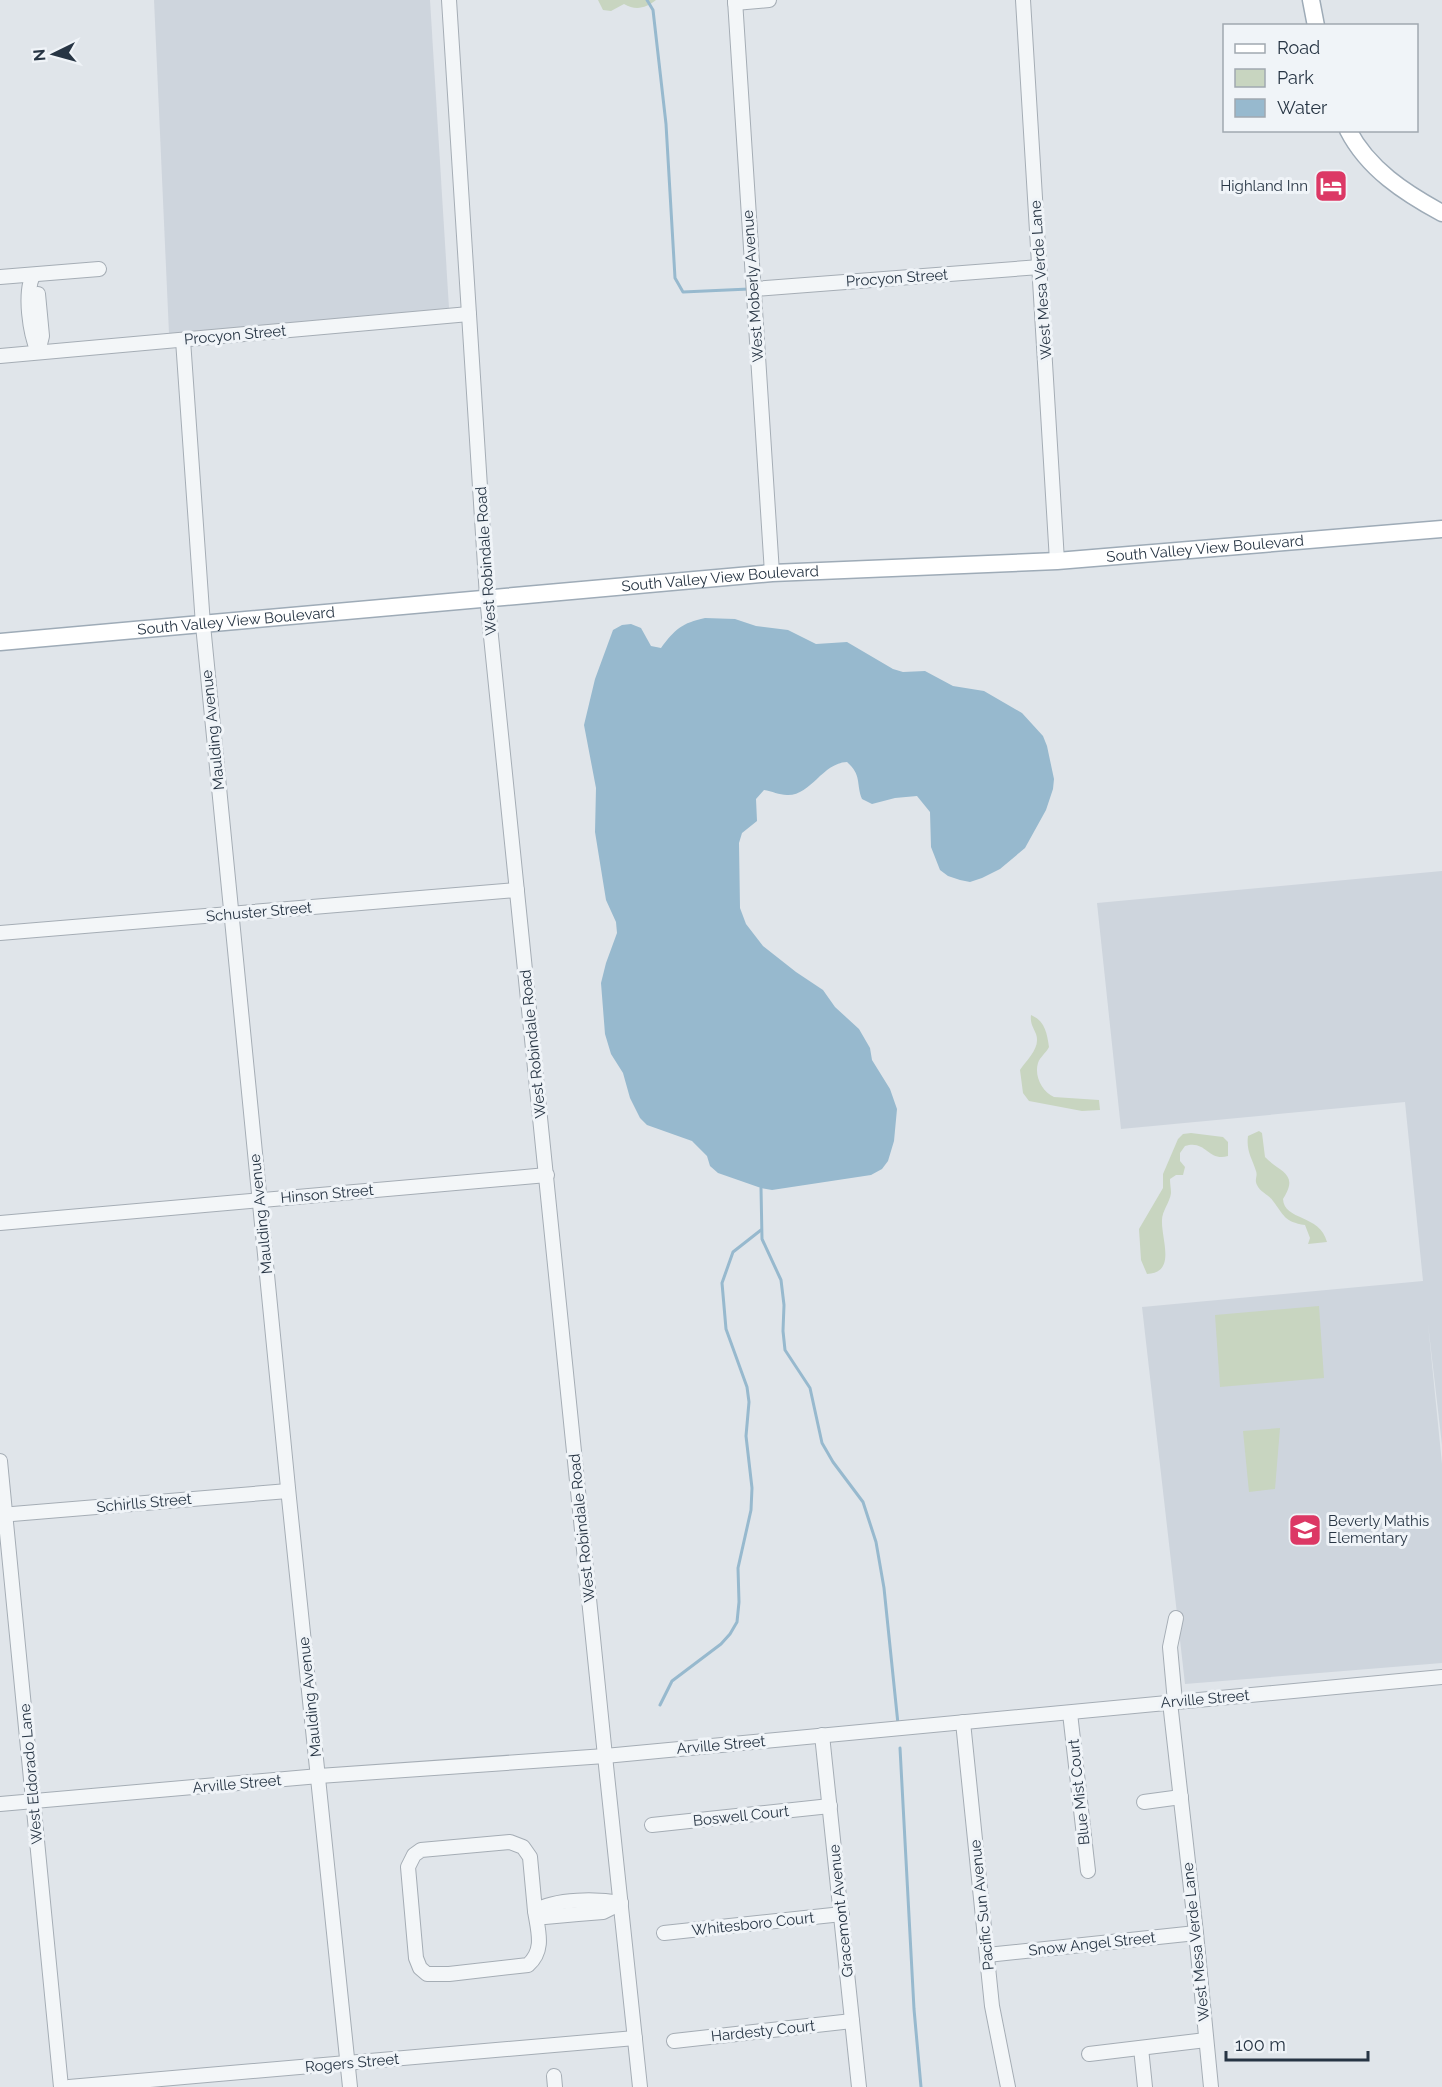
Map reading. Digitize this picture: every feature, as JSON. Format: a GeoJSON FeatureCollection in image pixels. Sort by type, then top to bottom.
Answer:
{"type":"FeatureCollection","features":[{"type":"Feature","properties":{"kind":"main road"},"geometry":{"type":"LineString","coordinates":[[1311,0],[1316,24]]}},
{"type":"Feature","properties":{"kind":"main road"},"geometry":{"type":"LineString","coordinates":[[1349,132],[1356,146],[1400,189],[1442,213]]}},
{"type":"Feature","properties":{"kind":"main road","name":"South Valley View Boulevard"},"geometry":{"type":"LineString","coordinates":[[0,642],[772,573],[1057,561],[1442,529]]}},
{"type":"Feature","properties":{"kind":"street","name":"West Robindale Road"},"geometry":{"type":"LineString","coordinates":[[449,0],[487,597],[640,2087]]}},
{"type":"Feature","properties":{"kind":"street"},"geometry":{"type":"LineString","coordinates":[[735,2],[769,0]]}},
{"type":"Feature","properties":{"kind":"street","name":"West Mesa Verde Lane"},"geometry":{"type":"LineString","coordinates":[[1023,0],[1057,561]]}},
{"type":"Feature","properties":{"kind":"street","name":"West Moberly Avenue"},"geometry":{"type":"LineString","coordinates":[[735,2],[772,573]]}},
{"type":"Feature","properties":{"kind":"street","name":"Procyon Street"},"geometry":{"type":"LineString","coordinates":[[754,289],[1040,267]]}},
{"type":"Feature","properties":{"kind":"street"},"geometry":{"type":"LineString","coordinates":[[0,278],[99,269]]}},
{"type":"Feature","properties":{"kind":"street"},"geometry":{"type":"LineString","coordinates":[[33,275],[28,285],[32,337],[38,352]]}},
{"type":"Feature","properties":{"kind":"street","name":"Procyon Street"},"geometry":{"type":"LineString","coordinates":[[0,356],[469,314]]}},
{"type":"Feature","properties":{"kind":"street","name":"Maulding Avenue"},"geometry":{"type":"LineString","coordinates":[[183,340],[203,625],[288,1491],[350,2087]]}},
{"type":"Feature","properties":{"kind":"street","name":"Schuster Street"},"geometry":{"type":"LineString","coordinates":[[0,933],[518,890]]}},
{"type":"Feature","properties":{"kind":"street","name":"Hinson Street"},"geometry":{"type":"LineString","coordinates":[[0,1223],[547,1175]]}},
{"type":"Feature","properties":{"kind":"street","name":"West Eldorado Lane"},"geometry":{"type":"LineString","coordinates":[[0,1461],[3,1515],[34,1801],[61,2087]]}},
{"type":"Feature","properties":{"kind":"street","name":"Schirlls Street"},"geometry":{"type":"LineString","coordinates":[[3,1515],[288,1491]]}},
{"type":"Feature","properties":{"kind":"street","name":"West Mesa Verde Lane"},"geometry":{"type":"LineString","coordinates":[[1176,1618],[1170,1647],[1172,1702],[1211,2087]]}},
{"type":"Feature","properties":{"kind":"street","name":"Arville Street"},"geometry":{"type":"LineString","coordinates":[[0,1804],[319,1776],[605,1756],[1442,1677]]}},
{"type":"Feature","properties":{"kind":"street","name":"Blue Mist Court"},"geometry":{"type":"LineString","coordinates":[[1070,1713],[1088,1871]]}},
{"type":"Feature","properties":{"kind":"street","name":"Pacific Sun Avenue"},"geometry":{"type":"LineString","coordinates":[[963,1722],[993,2017],[1008,2087]]}},
{"type":"Feature","properties":{"kind":"street","name":"Gracemont Avenue"},"geometry":{"type":"LineString","coordinates":[[822,1736],[859,2087]]}},
{"type":"Feature","properties":{"kind":"street"},"geometry":{"type":"LineString","coordinates":[[1144,1802],[1181,1797]]}},
{"type":"Feature","properties":{"kind":"street","name":"Boswell Court"},"geometry":{"type":"LineString","coordinates":[[652,1825],[830,1806]]}},
{"type":"Feature","properties":{"kind":"street"},"geometry":{"type":"LineString","coordinates":[[536,1911],[540,1947],[536,1958],[528,1965],[449,1974],[427,1974],[420,1968],[416,1958],[408,1867],[414,1855],[421,1850],[510,1842],[523,1847],[530,1857],[536,1911],[545,1917],[603,1912],[621,1902]]}},
{"type":"Feature","properties":{"kind":"street","name":"Whitesboro Court"},"geometry":{"type":"LineString","coordinates":[[664,1933],[842,1914]]}},
{"type":"Feature","properties":{"kind":"street","name":"Snow Angel Street"},"geometry":{"type":"LineString","coordinates":[[987,1955],[1196,1932]]}},
{"type":"Feature","properties":{"kind":"street","name":"Hardesty Court"},"geometry":{"type":"LineString","coordinates":[[674,2041],[852,2021]]}},
{"type":"Feature","properties":{"kind":"street","name":"Rogers Street"},"geometry":{"type":"LineString","coordinates":[[69,2087],[635,2038]]}},
{"type":"Feature","properties":{"kind":"street"},"geometry":{"type":"LineString","coordinates":[[1089,2054],[1206,2040]]}},
{"type":"Feature","properties":{"kind":"street"},"geometry":{"type":"LineString","coordinates":[[1141,2048],[1145,2087]]}},
{"type":"Feature","properties":{"kind":"shaded area"},"geometry":{"type":"Polygon","coordinates":[[[154,0],[430,0],[449,308],[169,334],[154,0]]]}},
{"type":"Feature","properties":{"kind":"shaded area"},"geometry":{"type":"Polygon","coordinates":[[[1442,871],[1442,1445],[1428,1324],[1442,1464],[1442,1663],[1185,1684],[1142,1307],[1423,1281],[1405,1102],[1121,1129],[1097,903],[1442,871]]]}},
{"type":"Feature","properties":{"kind":"green space"},"geometry":{"type":"Polygon","coordinates":[[[598,0],[656,0],[641,8],[624,4],[611,11],[603,10],[598,0]]]}},
{"type":"Feature","properties":{"kind":"green space"},"geometry":{"type":"Polygon","coordinates":[[[1031,1015],[1042,1024],[1049,1047],[1037,1068],[1038,1078],[1043,1087],[1054,1097],[1099,1100],[1100,1110],[1082,1111],[1029,1101],[1023,1093],[1020,1070],[1037,1044],[1031,1015]]]}},
{"type":"Feature","properties":{"kind":"green space"},"geometry":{"type":"Polygon","coordinates":[[[1259,1131],[1262,1133],[1265,1157],[1288,1178],[1288,1190],[1283,1199],[1285,1206],[1289,1211],[1317,1227],[1327,1242],[1308,1244],[1310,1238],[1305,1225],[1285,1217],[1258,1187],[1248,1136],[1259,1131]]]}},
{"type":"Feature","properties":{"kind":"green space"},"geometry":{"type":"Polygon","coordinates":[[[1183,1134],[1223,1137],[1228,1142],[1228,1156],[1216,1156],[1198,1145],[1185,1146],[1180,1153],[1180,1161],[1185,1167],[1183,1175],[1176,1175],[1170,1179],[1171,1193],[1162,1217],[1165,1261],[1162,1268],[1147,1274],[1141,1260],[1139,1229],[1163,1188],[1163,1174],[1178,1139],[1183,1134]]]}},
{"type":"Feature","properties":{"kind":"green space"},"geometry":{"type":"Polygon","coordinates":[[[1319,1306],[1324,1378],[1220,1387],[1215,1315],[1319,1306]]]}},
{"type":"Feature","properties":{"kind":"green space"},"geometry":{"type":"Polygon","coordinates":[[[1280,1428],[1275,1489],[1249,1492],[1243,1431],[1280,1428]]]}},
{"type":"Feature","properties":{"kind":"water"},"geometry":{"type":"Polygon","coordinates":[[[705,618],[735,619],[756,626],[788,630],[816,644],[847,642],[893,669],[903,672],[925,671],[953,686],[984,691],[1022,713],[1043,736],[1047,746],[1054,779],[1053,789],[1046,810],[1025,848],[1000,869],[970,882],[948,876],[940,870],[931,847],[930,812],[917,796],[895,798],[872,804],[862,799],[857,775],[847,762],[830,768],[795,794],[784,795],[764,790],[756,799],[757,821],[742,833],[739,843],[740,908],[746,924],[763,946],[823,990],[835,1007],[859,1029],[870,1048],[872,1060],[890,1089],[897,1109],[894,1141],[888,1161],[882,1169],[871,1175],[772,1190],[718,1173],[710,1166],[707,1156],[692,1141],[647,1125],[640,1118],[630,1098],[623,1073],[611,1054],[605,1034],[601,983],[617,933],[616,922],[606,900],[595,832],[596,788],[584,725],[595,679],[613,630],[622,625],[631,624],[641,628],[651,646],[661,648],[680,628],[690,622],[705,618]]]}},
{"type":"Feature","properties":{"kind":"waterway"},"geometry":{"type":"LineString","coordinates":[[647,0],[653,10],[666,124],[675,278],[683,292],[749,289]]}},
{"type":"Feature","properties":{"kind":"waterway"},"geometry":{"type":"LineString","coordinates":[[761,1188],[762,1239],[781,1280],[785,1350],[810,1388],[822,1443],[833,1462],[863,1502],[876,1542],[884,1588],[898,1724]]}},
{"type":"Feature","properties":{"kind":"waterway"},"geometry":{"type":"LineString","coordinates":[[660,1705],[672,1681],[721,1644],[737,1622],[738,1568],[751,1510],[752,1488],[746,1436],[749,1402],[747,1387],[726,1329],[722,1283],[733,1252],[761,1230]]}},
{"type":"Feature","properties":{"kind":"waterway"},"geometry":{"type":"LineString","coordinates":[[900,1748],[914,2009],[921,2087]]}},
{"type":"Feature","properties":{"kind":"place","name":"Highland Inn"},"geometry":{"type":"Point","coordinates":[1331,186]}},
{"type":"Feature","properties":{"kind":"place","name":"Beverly Mathis Elementary"},"geometry":{"type":"Point","coordinates":[1305,1530]}}]}
